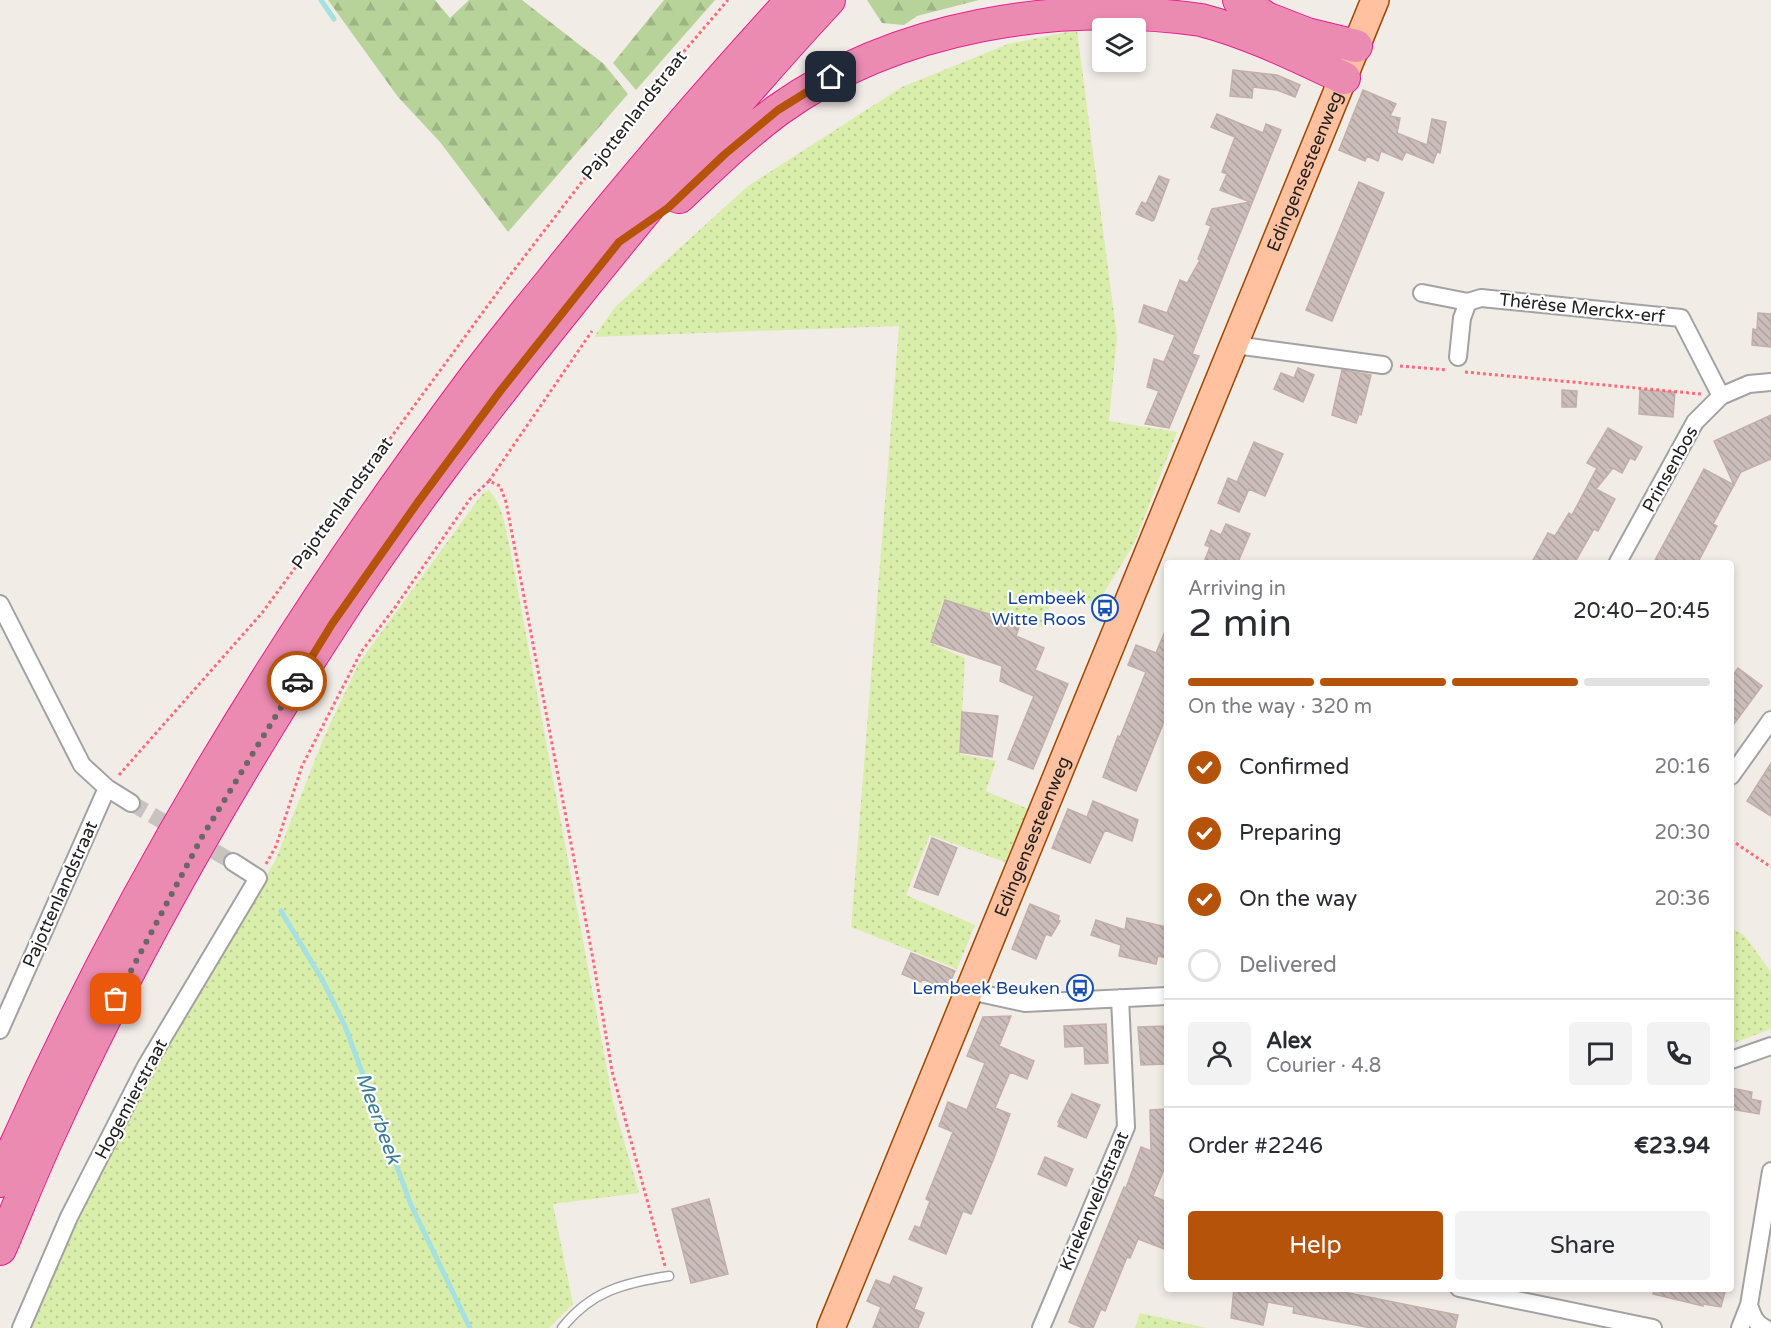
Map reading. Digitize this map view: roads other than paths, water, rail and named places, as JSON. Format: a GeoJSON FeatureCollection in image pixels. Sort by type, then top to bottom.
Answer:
{"type":"FeatureCollection","features":[{"type":"Feature","properties":{"kind":"highway"},"geometry":{"type":"LineString","coordinates":[[0,1181],[62,1047],[137,901],[237,728],[311,610],[383,504],[479,371],[599,222],[705,96],[792,0]]}},
{"type":"Feature","properties":{"kind":"highway"},"geometry":{"type":"LineString","coordinates":[[0,1249],[48,1138],[163,908],[255,747],[332,624],[501,390],[619,242],[729,111],[829,0]]}},
{"type":"Feature","properties":{"kind":"highway"},"geometry":{"type":"LineString","coordinates":[[1239,0],[1266,18],[1286,26],[1307,34],[1356,46]]}},
{"type":"Feature","properties":{"kind":"highway"},"geometry":{"type":"LineString","coordinates":[[619,242],[668,208],[725,154],[778,110],[831,77],[922,36],[983,19],[1025,11],[1085,7],[1139,10],[1200,20],[1254,37],[1344,78]]}},
{"type":"Feature","properties":{"kind":"main road","name":"Edingensesteenweg"},"geometry":{"type":"LineString","coordinates":[[831,1328],[1375,0]]}},
{"type":"Feature","properties":{"kind":"street","name":"Thérèse Merckx-erf"},"geometry":{"type":"LineString","coordinates":[[1422,293],[1468,302],[1481,298],[1681,318],[1720,396]]}},
{"type":"Feature","properties":{"kind":"street"},"geometry":{"type":"LineString","coordinates":[[1458,357],[1462,318],[1468,302]]}},
{"type":"Feature","properties":{"kind":"street"},"geometry":{"type":"LineString","coordinates":[[1234,345],[1383,365]]}},
{"type":"Feature","properties":{"kind":"street","name":"Prinsenbos"},"geometry":{"type":"LineString","coordinates":[[1619,560],[1695,422],[1720,396],[1749,384],[1771,382]]}},
{"type":"Feature","properties":{"kind":"street"},"geometry":{"type":"LineString","coordinates":[[0,604],[82,765],[107,788],[130,803]]}},
{"type":"Feature","properties":{"kind":"street"},"geometry":{"type":"LineString","coordinates":[[1734,772],[1771,720]]}},
{"type":"Feature","properties":{"kind":"street","name":"Pajottenlandstraat"},"geometry":{"type":"LineString","coordinates":[[0,1030],[107,788]]}},
{"type":"Feature","properties":{"kind":"street","name":"Hogemierstraat"},"geometry":{"type":"LineString","coordinates":[[21,1328],[69,1217],[146,1066],[258,878],[234,862]]}},
{"type":"Feature","properties":{"kind":"street"},"geometry":{"type":"LineString","coordinates":[[970,991],[1025,1003],[1164,996]]}},
{"type":"Feature","properties":{"kind":"street","name":"Kriekenveldstraat"},"geometry":{"type":"LineString","coordinates":[[1041,1328],[1126,1127],[1120,998]]}},
{"type":"Feature","properties":{"kind":"street"},"geometry":{"type":"LineString","coordinates":[[1734,1059],[1769,1049]]}},
{"type":"Feature","properties":{"kind":"street"},"geometry":{"type":"LineString","coordinates":[[1740,1328],[1749,1305],[1771,1171]]}},
{"type":"Feature","properties":{"kind":"street"},"geometry":{"type":"LineString","coordinates":[[1478,1292],[1653,1328]]}},
{"type":"Feature","properties":{"kind":"street"},"geometry":{"type":"LineString","coordinates":[[1749,1305],[1753,1317],[1761,1327],[1765,1328]]}},
{"type":"Feature","properties":{"kind":"lane"},"geometry":{"type":"LineString","coordinates":[[562,1328],[578,1309],[619,1286],[669,1276]]}},
{"type":"Feature","properties":{"kind":"waterway"},"geometry":{"type":"LineString","coordinates":[[321,0],[334,19]]}},
{"type":"Feature","properties":{"kind":"waterway","name":"Meerbeek"},"geometry":{"type":"LineString","coordinates":[[281,911],[323,981],[345,1026],[411,1205],[470,1328]]}},
{"type":"Feature","properties":{"kind":"tunnel"},"geometry":{"type":"LineString","coordinates":[[131,803],[233,862]]}},
{"type":"Feature","properties":{"kind":"place","name":"Lembeek Witte Roos"},"geometry":{"type":"Point","coordinates":[1105,608]}},
{"type":"Feature","properties":{"kind":"place","name":"Lembeek Beuken"},"geometry":{"type":"Point","coordinates":[1080,988]}}]}
